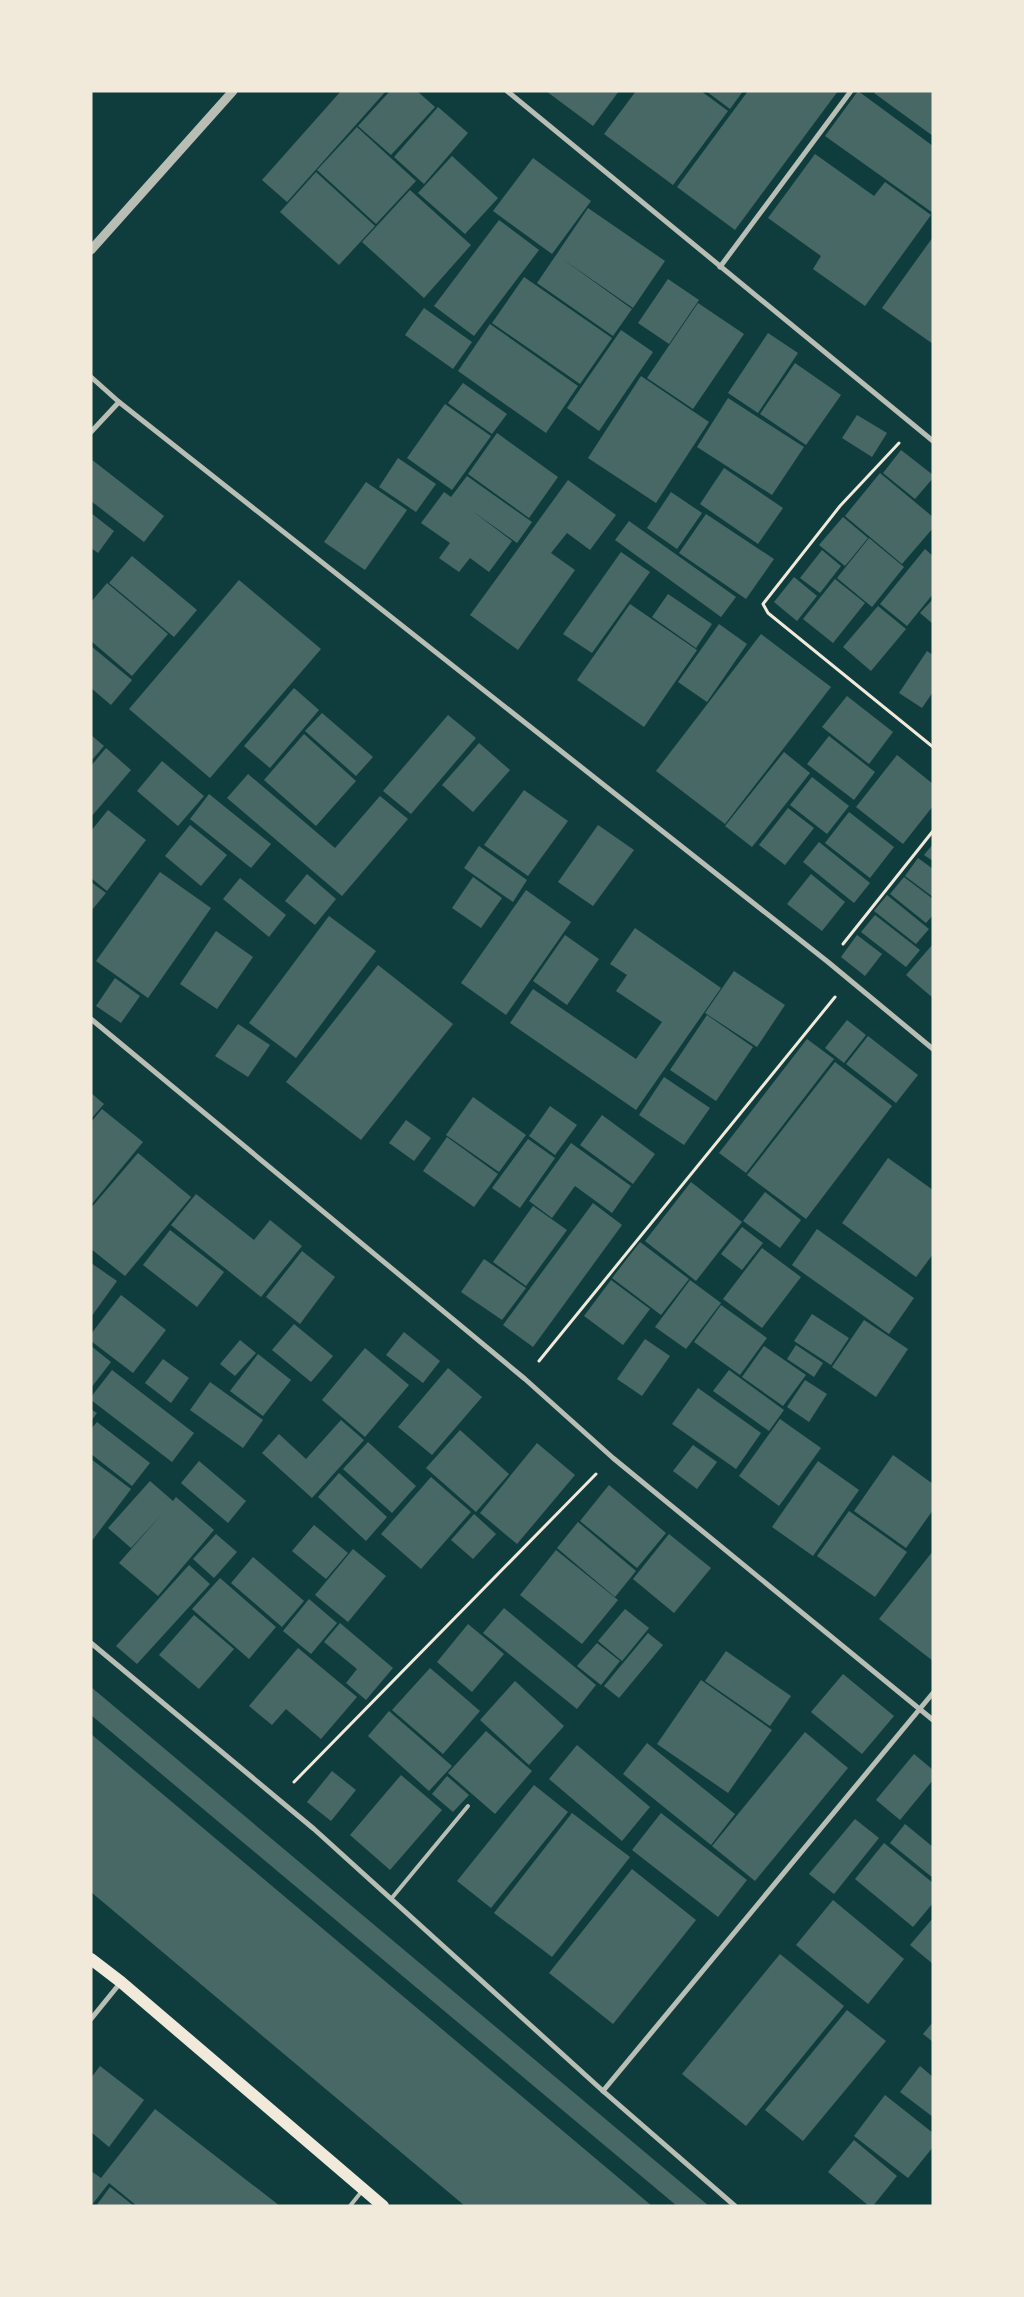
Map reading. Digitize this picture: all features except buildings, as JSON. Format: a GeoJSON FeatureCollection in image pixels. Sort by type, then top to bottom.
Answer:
{"type":"FeatureCollection","features":[{"type":"Feature","properties":{"kind":"main road"},"geometry":{"type":"LineString","coordinates":[[91,1959],[121,1982],[383,2206]]}},
{"type":"Feature","properties":{"kind":"street"},"geometry":{"type":"LineString","coordinates":[[91,250],[233,91]]}},
{"type":"Feature","properties":{"kind":"street"},"geometry":{"type":"LineString","coordinates":[[507,91],[933,441]]}},
{"type":"Feature","properties":{"kind":"street"},"geometry":{"type":"LineString","coordinates":[[720,267],[851,91]]}},
{"type":"Feature","properties":{"kind":"street"},"geometry":{"type":"LineString","coordinates":[[91,377],[119,402],[828,962],[933,1049]]}},
{"type":"Feature","properties":{"kind":"street"},"geometry":{"type":"LineString","coordinates":[[91,432],[119,402]]}},
{"type":"Feature","properties":{"kind":"street"},"geometry":{"type":"LineString","coordinates":[[91,1019],[525,1379],[613,1458],[933,1720]]}},
{"type":"Feature","properties":{"kind":"street"},"geometry":{"type":"LineString","coordinates":[[91,1643],[314,1829],[603,2091],[735,2206]]}},
{"type":"Feature","properties":{"kind":"street"},"geometry":{"type":"LineString","coordinates":[[603,2091],[933,1693]]}},
{"type":"Feature","properties":{"kind":"street"},"geometry":{"type":"LineString","coordinates":[[91,2019],[121,1982]]}},
{"type":"Feature","properties":{"kind":"lane"},"geometry":{"type":"LineString","coordinates":[[391,1899],[468,1806]]}},
{"type":"Feature","properties":{"kind":"lane"},"geometry":{"type":"LineString","coordinates":[[350,2206],[364,2189]]}},
{"type":"Feature","properties":{"kind":"path"},"geometry":{"type":"LineString","coordinates":[[914,426],[840,506],[764,604],[768,613],[933,747]]}},
{"type":"Feature","properties":{"kind":"path"},"geometry":{"type":"LineString","coordinates":[[828,962],[933,831]]}},
{"type":"Feature","properties":{"kind":"path"},"geometry":{"type":"LineString","coordinates":[[525,1379],[849,979]]}},
{"type":"Feature","properties":{"kind":"path"},"geometry":{"type":"LineString","coordinates":[[278,1799],[613,1458]]}}]}
